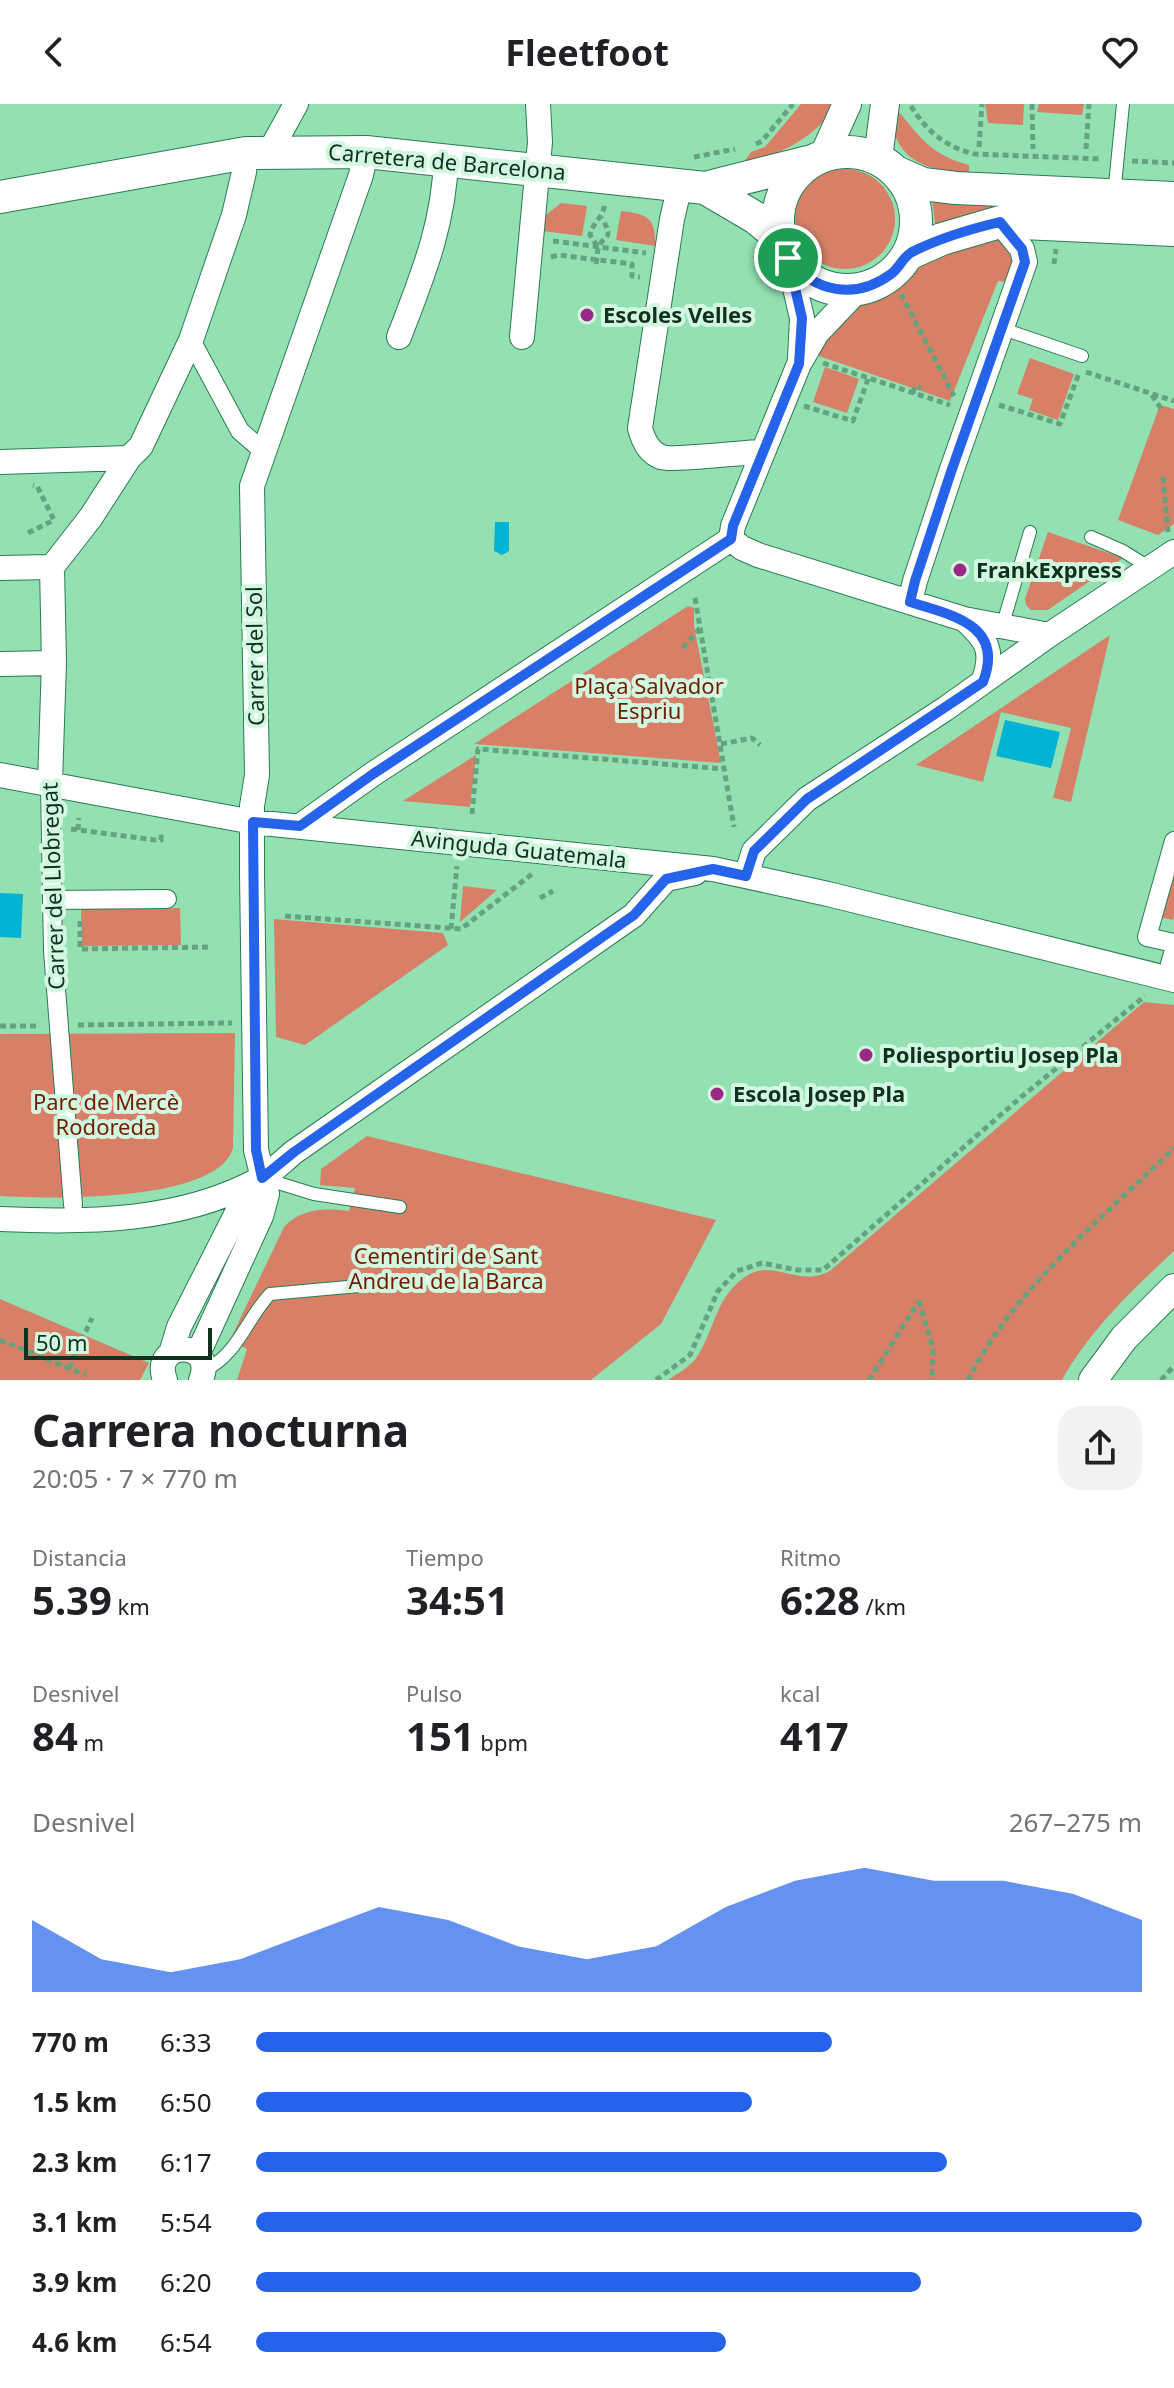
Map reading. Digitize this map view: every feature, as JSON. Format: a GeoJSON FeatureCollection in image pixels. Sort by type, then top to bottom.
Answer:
{"type":"FeatureCollection","features":[{"type":"Feature","properties":{"kind":"main road"},"geometry":{"type":"LineString","coordinates":[[888,166],[910,191],[916,213],[915,234],[908,254],[896,271],[878,283],[858,290],[837,290],[816,284],[799,272],[784,247],[777,217],[781,197],[791,179],[816,158],[843,151],[861,152],[923,184],[1174,198]]}},
{"type":"Feature","properties":{"kind":"main road","name":"Carretera de Barcelona"},"geometry":{"type":"LineString","coordinates":[[0,197],[258,152],[366,152],[536,170],[690,178],[816,158]]}},
{"type":"Feature","properties":{"kind":"main road","name":"Carretera de Barcelona"},"geometry":{"type":"LineString","coordinates":[[690,178],[756,218],[784,247]]}},
{"type":"Feature","properties":{"kind":"main road"},"geometry":{"type":"LineString","coordinates":[[908,254],[942,239],[1000,222],[1174,230]]}},
{"type":"Feature","properties":{"kind":"street"},"geometry":{"type":"LineString","coordinates":[[0,568],[52,567],[91,517],[129,458],[141,446],[191,340],[234,215],[244,172],[296,104]]}},
{"type":"Feature","properties":{"kind":"street"},"geometry":{"type":"LineString","coordinates":[[522,337],[540,142],[538,104]]}},
{"type":"Feature","properties":{"kind":"street"},"geometry":{"type":"LineString","coordinates":[[816,158],[847,104]]}},
{"type":"Feature","properties":{"kind":"street"},"geometry":{"type":"LineString","coordinates":[[885,104],[888,166]]}},
{"type":"Feature","properties":{"kind":"street","name":"Carrer del Sol"},"geometry":{"type":"LineString","coordinates":[[200,1368],[203,1343],[261,1216],[267,1194],[256,1150],[253,822],[257,775],[252,486],[361,175],[366,152]]}},
{"type":"Feature","properties":{"kind":"street"},"geometry":{"type":"LineString","coordinates":[[399,337],[443,210],[446,159]]}},
{"type":"Feature","properties":{"kind":"street"},"geometry":{"type":"LineString","coordinates":[[690,178],[672,219],[640,428],[647,448],[662,458],[762,452]]}},
{"type":"Feature","properties":{"kind":"street"},"geometry":{"type":"LineString","coordinates":[[910,602],[999,331],[1025,262],[1022,249],[1000,222]]}},
{"type":"Feature","properties":{"kind":"street"},"geometry":{"type":"LineString","coordinates":[[784,247],[802,318],[809,363]]}},
{"type":"Feature","properties":{"kind":"street"},"geometry":{"type":"LineString","coordinates":[[300,826],[373,774],[731,539],[733,526],[762,452],[809,363],[817,333],[858,290]]}},
{"type":"Feature","properties":{"kind":"street"},"geometry":{"type":"LineString","coordinates":[[191,340],[240,431],[263,451]]}},
{"type":"Feature","properties":{"kind":"street"},"geometry":{"type":"LineString","coordinates":[[0,462],[129,458]]}},
{"type":"Feature","properties":{"kind":"street"},"geometry":{"type":"LineString","coordinates":[[731,539],[758,555],[964,619],[1049,635]]}},
{"type":"Feature","properties":{"kind":"street"},"geometry":{"type":"LineString","coordinates":[[746,876],[754,851],[807,799],[1150,568],[1171,543]]}},
{"type":"Feature","properties":{"kind":"street","name":"Carrer del Llobregat"},"geometry":{"type":"LineString","coordinates":[[52,567],[52,900],[57,1025],[73,1205]]}},
{"type":"Feature","properties":{"kind":"street"},"geometry":{"type":"LineString","coordinates":[[964,619],[980,633],[988,648],[990,665],[983,682]]}},
{"type":"Feature","properties":{"kind":"street"},"geometry":{"type":"LineString","coordinates":[[0,664],[54,663]]}},
{"type":"Feature","properties":{"kind":"street","name":"Avinguda Guatemala"},"geometry":{"type":"LineString","coordinates":[[0,775],[253,822],[660,871],[713,869],[1173,965]]}},
{"type":"Feature","properties":{"kind":"street"},"geometry":{"type":"LineString","coordinates":[[1174,841],[1147,937],[1174,943]]}},
{"type":"Feature","properties":{"kind":"street"},"geometry":{"type":"LineString","coordinates":[[165,1380],[163,1364],[171,1353],[179,1327],[246,1195],[262,1178],[294,1152],[634,915],[660,871]]}},
{"type":"Feature","properties":{"kind":"street"},"geometry":{"type":"LineString","coordinates":[[52,900],[167,899]]}},
{"type":"Feature","properties":{"kind":"street"},"geometry":{"type":"LineString","coordinates":[[0,1219],[75,1222],[148,1214],[187,1207],[262,1178]]}},
{"type":"Feature","properties":{"kind":"street"},"geometry":{"type":"LineString","coordinates":[[1093,1380],[1124,1338],[1174,1288]]}},
{"type":"Feature","properties":{"kind":"street"},"geometry":{"type":"LineString","coordinates":[[171,1353],[184,1348],[200,1368]]}},
{"type":"Feature","properties":{"kind":"lane"},"geometry":{"type":"LineString","coordinates":[[1114,195],[1123,104]]}},
{"type":"Feature","properties":{"kind":"lane"},"geometry":{"type":"LineString","coordinates":[[999,331],[1012,332],[1082,356]]}},
{"type":"Feature","properties":{"kind":"lane"},"geometry":{"type":"LineString","coordinates":[[1002,627],[1030,532]]}},
{"type":"Feature","properties":{"kind":"lane"},"geometry":{"type":"LineString","coordinates":[[1091,537],[1123,551],[1150,568]]}},
{"type":"Feature","properties":{"kind":"lane"},"geometry":{"type":"LineString","coordinates":[[262,1178],[314,1194],[400,1207]]}},
{"type":"Feature","properties":{"kind":"lane"},"geometry":{"type":"LineString","coordinates":[[200,1368],[218,1364],[238,1344],[254,1312],[270,1294],[425,1280]]}},
{"type":"Feature","properties":{"kind":"path"},"geometry":{"type":"LineString","coordinates":[[690,178],[710,152],[744,148],[762,141],[793,104]]}},
{"type":"Feature","properties":{"kind":"path"},"geometry":{"type":"LineString","coordinates":[[907,104],[921,122],[953,149],[974,154],[1174,163]]}},
{"type":"Feature","properties":{"kind":"path"},"geometry":{"type":"LineString","coordinates":[[979,147],[982,104]]}},
{"type":"Feature","properties":{"kind":"path"},"geometry":{"type":"LineString","coordinates":[[1032,104],[1033,149]]}},
{"type":"Feature","properties":{"kind":"path"},"geometry":{"type":"LineString","coordinates":[[1086,149],[1089,104]]}},
{"type":"Feature","properties":{"kind":"path"},"geometry":{"type":"LineString","coordinates":[[598,247],[610,232],[602,218],[590,230],[598,247],[597,262],[559,255],[545,259],[548,240],[598,247],[647,253],[645,268]]}},
{"type":"Feature","properties":{"kind":"path"},"geometry":{"type":"LineString","coordinates":[[901,294],[956,400]]}},
{"type":"Feature","properties":{"kind":"path"},"geometry":{"type":"LineString","coordinates":[[809,363],[915,388],[942,402]]}},
{"type":"Feature","properties":{"kind":"path"},"geometry":{"type":"LineString","coordinates":[[991,402],[1060,424],[1080,370]]}},
{"type":"Feature","properties":{"kind":"path"},"geometry":{"type":"LineString","coordinates":[[803,405],[853,421],[868,379]]}},
{"type":"Feature","properties":{"kind":"path"},"geometry":{"type":"LineString","coordinates":[[1152,394],[1162,410]]}},
{"type":"Feature","properties":{"kind":"path"},"geometry":{"type":"LineString","coordinates":[[1163,477],[1171,543]]}},
{"type":"Feature","properties":{"kind":"path"},"geometry":{"type":"LineString","coordinates":[[28,483],[37,486],[54,520],[28,533]]}},
{"type":"Feature","properties":{"kind":"path"},"geometry":{"type":"LineString","coordinates":[[695,598],[734,827]]}},
{"type":"Feature","properties":{"kind":"path"},"geometry":{"type":"LineString","coordinates":[[683,648],[700,628]]}},
{"type":"Feature","properties":{"kind":"path"},"geometry":{"type":"LineString","coordinates":[[576,678],[584,690]]}},
{"type":"Feature","properties":{"kind":"path"},"geometry":{"type":"LineString","coordinates":[[721,744],[752,738],[760,745]]}},
{"type":"Feature","properties":{"kind":"path"},"geometry":{"type":"LineString","coordinates":[[466,744],[478,749],[725,769]]}},
{"type":"Feature","properties":{"kind":"path"},"geometry":{"type":"LineString","coordinates":[[472,814],[478,749]]}},
{"type":"Feature","properties":{"kind":"path"},"geometry":{"type":"LineString","coordinates":[[78,830],[79,818]]}},
{"type":"Feature","properties":{"kind":"path"},"geometry":{"type":"LineString","coordinates":[[50,827],[155,840],[161,840],[161,832]]}},
{"type":"Feature","properties":{"kind":"path"},"geometry":{"type":"LineString","coordinates":[[451,929],[457,866]]}},
{"type":"Feature","properties":{"kind":"path"},"geometry":{"type":"LineString","coordinates":[[285,916],[461,929],[532,873]]}},
{"type":"Feature","properties":{"kind":"path"},"geometry":{"type":"LineString","coordinates":[[540,898],[553,891]]}},
{"type":"Feature","properties":{"kind":"path"},"geometry":{"type":"LineString","coordinates":[[80,908],[80,949],[211,947]]}},
{"type":"Feature","properties":{"kind":"path"},"geometry":{"type":"LineString","coordinates":[[656,1380],[690,1355],[718,1291],[737,1271],[762,1263],[797,1270],[823,1270],[1020,1098],[1147,995]]}},
{"type":"Feature","properties":{"kind":"path"},"geometry":{"type":"LineString","coordinates":[[0,1026],[241,1023]]}},
{"type":"Feature","properties":{"kind":"path"},"geometry":{"type":"LineString","coordinates":[[968,1380],[986,1345],[1023,1298],[1082,1233],[1174,1148]]}},
{"type":"Feature","properties":{"kind":"path"},"geometry":{"type":"LineString","coordinates":[[869,1380],[919,1301],[933,1349],[932,1380]]}},
{"type":"Feature","properties":{"kind":"path"},"geometry":{"type":"LineString","coordinates":[[69,1368],[92,1318]]}},
{"type":"Feature","properties":{"kind":"path"},"geometry":{"type":"LineString","coordinates":[[0,1340],[86,1375]]}},
{"type":"Feature","properties":{"kind":"path"},"geometry":{"type":"LineString","coordinates":[[1161,1380],[1174,1366]]}},
{"type":"Feature","properties":{"kind":"green space"},"geometry":{"type":"Polygon","coordinates":[[[801,104],[837,104],[806,137],[782,151],[740,167],[751,152],[765,147],[801,104]]]}},
{"type":"Feature","properties":{"kind":"green space"},"geometry":{"type":"Polygon","coordinates":[[[985,104],[1024,104],[1023,125],[988,123],[985,104]]]}},
{"type":"Feature","properties":{"kind":"green space"},"geometry":{"type":"Polygon","coordinates":[[[1039,104],[1084,104],[1082,115],[1037,112],[1039,104]]]}},
{"type":"Feature","properties":{"kind":"green space"},"geometry":{"type":"Polygon","coordinates":[[[889,111],[901,114],[938,152],[969,165],[969,174],[938,169],[914,160],[898,142],[889,111]]]}},
{"type":"Feature","properties":{"kind":"green space"},"geometry":{"type":"Polygon","coordinates":[[[845,169],[864,173],[880,184],[891,200],[895,219],[891,238],[880,254],[864,265],[845,269],[826,265],[810,254],[799,238],[795,219],[799,200],[810,184],[826,173],[845,169]]]}},
{"type":"Feature","properties":{"kind":"green space"},"geometry":{"type":"Polygon","coordinates":[[[932,198],[1008,205],[936,231],[932,198]]]}},
{"type":"Feature","properties":{"kind":"green space"},"geometry":{"type":"Polygon","coordinates":[[[561,203],[587,206],[582,236],[542,231],[546,215],[561,203]]]}},
{"type":"Feature","properties":{"kind":"green space"},"geometry":{"type":"Polygon","coordinates":[[[621,211],[643,216],[652,223],[655,246],[616,240],[621,211]]]}},
{"type":"Feature","properties":{"kind":"green space"},"geometry":{"type":"Polygon","coordinates":[[[1002,237],[1016,258],[1006,282],[998,281],[950,401],[813,354],[849,311],[896,288],[947,248],[1002,237]]]}},
{"type":"Feature","properties":{"kind":"green space"},"geometry":{"type":"Polygon","coordinates":[[[1030,358],[1074,374],[1058,420],[1029,410],[1033,399],[1017,394],[1030,358]]]}},
{"type":"Feature","properties":{"kind":"green space"},"geometry":{"type":"Polygon","coordinates":[[[825,367],[859,379],[847,413],[813,402],[825,367]]]}},
{"type":"Feature","properties":{"kind":"green space"},"geometry":{"type":"Polygon","coordinates":[[[1160,405],[1174,409],[1174,524],[1158,535],[1118,520],[1160,405]]]}},
{"type":"Feature","properties":{"kind":"green space"},"geometry":{"type":"Polygon","coordinates":[[[1048,532],[1123,558],[1048,610],[1031,610],[1025,599],[1048,532]]]}},
{"type":"Feature","properties":{"kind":"green space","name":"Plaça Salvador Espriu"},"geometry":{"type":"Polygon","coordinates":[[[688,606],[694,608],[694,626],[721,763],[474,744],[688,606]]]}},
{"type":"Feature","properties":{"kind":"green space"},"geometry":{"type":"Polygon","coordinates":[[[1110,635],[1071,802],[1053,798],[1071,728],[1001,712],[983,782],[916,765],[1110,635]]]}},
{"type":"Feature","properties":{"kind":"green space"},"geometry":{"type":"Polygon","coordinates":[[[476,755],[470,807],[403,801],[476,755]]]}},
{"type":"Feature","properties":{"kind":"green space"},"geometry":{"type":"Polygon","coordinates":[[[1174,864],[1174,916],[1173,920],[1159,917],[1174,864]]]}},
{"type":"Feature","properties":{"kind":"green space"},"geometry":{"type":"Polygon","coordinates":[[[463,886],[497,890],[460,922],[463,886]]]}},
{"type":"Feature","properties":{"kind":"green space"},"geometry":{"type":"Polygon","coordinates":[[[180,908],[181,945],[82,946],[81,909],[180,908]]]}},
{"type":"Feature","properties":{"kind":"green space"},"geometry":{"type":"Polygon","coordinates":[[[274,919],[443,933],[448,945],[305,1045],[276,1037],[274,919]]]}},
{"type":"Feature","properties":{"kind":"green space"},"geometry":{"type":"Polygon","coordinates":[[[1144,1002],[1174,1005],[1174,1251],[1098,1328],[1062,1380],[668,1380],[697,1357],[722,1302],[737,1283],[758,1271],[809,1277],[831,1270],[1144,1002]]]}},
{"type":"Feature","properties":{"kind":"green space","name":"Parc de Mercè Rodoreda"},"geometry":{"type":"Polygon","coordinates":[[[235,1033],[233,1148],[221,1166],[197,1179],[128,1194],[54,1198],[0,1196],[0,1034],[235,1033]]]}},
{"type":"Feature","properties":{"kind":"green space","name":"Cementiri de Sant Andreu de la Barca"},"geometry":{"type":"Polygon","coordinates":[[[367,1136],[716,1220],[661,1324],[591,1380],[237,1380],[247,1349],[230,1340],[284,1227],[298,1216],[314,1211],[349,1211],[355,1188],[320,1185],[321,1169],[367,1136]]]}},
{"type":"Feature","properties":{"kind":"green space"},"geometry":{"type":"Polygon","coordinates":[[[0,1299],[149,1363],[140,1380],[0,1380],[0,1299]]]}},
{"type":"Feature","properties":{"kind":"water"},"geometry":{"type":"Polygon","coordinates":[[[495,522],[509,522],[509,551],[502,555],[494,551],[495,522]]]}},
{"type":"Feature","properties":{"kind":"water"},"geometry":{"type":"Polygon","coordinates":[[[1005,720],[1060,732],[1051,768],[996,756],[1005,720]]]}},
{"type":"Feature","properties":{"kind":"water"},"geometry":{"type":"Polygon","coordinates":[[[0,893],[23,894],[21,938],[0,937],[0,893]]]}},
{"type":"Feature","properties":{"kind":"place","name":"Escoles Velles"},"geometry":{"type":"Point","coordinates":[587,315]}},
{"type":"Feature","properties":{"kind":"place","name":"FrankExpress"},"geometry":{"type":"Point","coordinates":[960,570]}},
{"type":"Feature","properties":{"kind":"place","name":"Poliesportiu Josep Pla"},"geometry":{"type":"Point","coordinates":[866,1055]}},
{"type":"Feature","properties":{"kind":"place","name":"Escola Josep Pla"},"geometry":{"type":"Point","coordinates":[717,1094]}},
{"type":"Feature","properties":{"kind":"route"},"geometry":{"type":"LineString","coordinates":[[1000,222],[1022,249],[1025,262],[976,398],[910,602],[964,619],[980,633],[988,648],[990,665],[983,682],[807,799],[754,851],[746,876],[713,869],[666,879],[634,915],[294,1152],[262,1178],[256,1150],[253,822],[300,826],[373,774],[731,539],[733,526],[799,364],[802,318],[788,258],[799,272],[816,284],[837,290],[858,290],[878,283],[896,271],[908,254],[978,227],[1000,222]]}}]}
